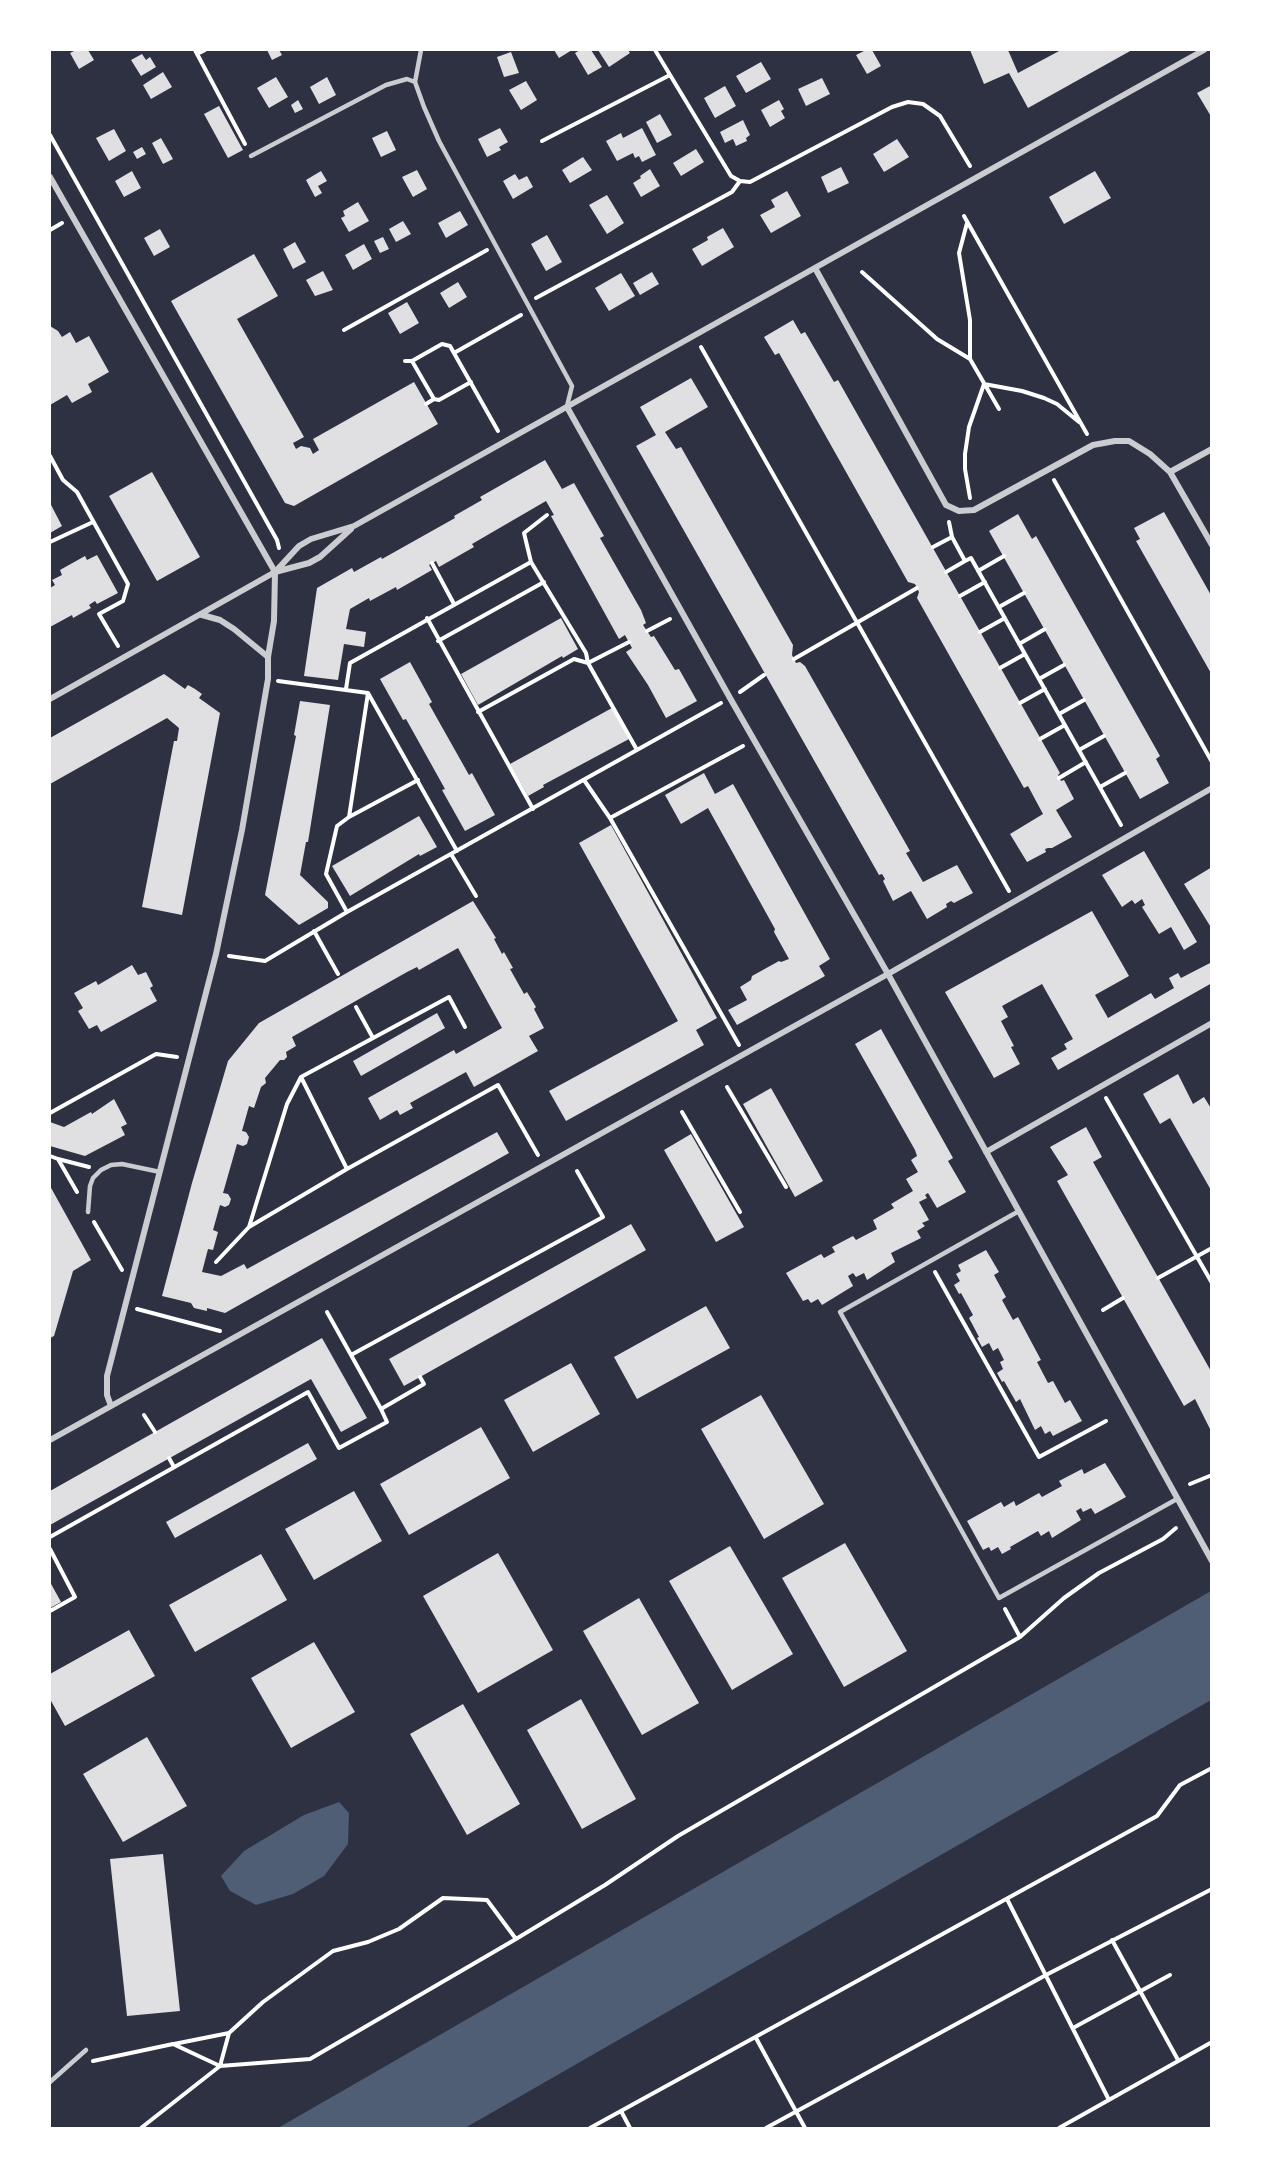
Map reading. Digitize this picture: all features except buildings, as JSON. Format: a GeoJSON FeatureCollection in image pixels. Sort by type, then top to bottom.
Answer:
{"type":"FeatureCollection","features":[{"type":"Feature","properties":{"kind":"street"},"geometry":{"type":"LineString","coordinates":[[50,699],[275,572],[304,542],[354,526],[1204,50]]}},
{"type":"Feature","properties":{"kind":"street"},"geometry":{"type":"LineString","coordinates":[[50,177],[275,572],[274,621],[268,657],[268,679],[242,830],[216,954],[106,1376],[107,1395],[111,1406]]}},
{"type":"Feature","properties":{"kind":"street"},"geometry":{"type":"LineString","coordinates":[[815,268],[946,505],[959,511],[974,510],[1093,445],[1129,441],[1150,454],[1170,472],[1212,545]]}},
{"type":"Feature","properties":{"kind":"street"},"geometry":{"type":"LineString","coordinates":[[567,407],[888,974],[1212,1561]]}},
{"type":"Feature","properties":{"kind":"street"},"geometry":{"type":"LineString","coordinates":[[1170,472],[1212,449]]}},
{"type":"Feature","properties":{"kind":"street"},"geometry":{"type":"LineString","coordinates":[[275,572],[309,563],[320,557],[354,526]]}},
{"type":"Feature","properties":{"kind":"street"},"geometry":{"type":"LineString","coordinates":[[202,615],[220,620],[268,657]]}},
{"type":"Feature","properties":{"kind":"street"},"geometry":{"type":"LineString","coordinates":[[50,1440],[888,974],[1212,788]]}},
{"type":"Feature","properties":{"kind":"street"},"geometry":{"type":"LineString","coordinates":[[986,1152],[1099,1086],[1210,1027]]}},
{"type":"Feature","properties":{"kind":"lane"},"geometry":{"type":"LineString","coordinates":[[421,50],[416,82],[424,107],[439,141],[572,386],[567,407]]}},
{"type":"Feature","properties":{"kind":"lane"},"geometry":{"type":"LineString","coordinates":[[252,156],[386,85],[407,79],[416,82]]}},
{"type":"Feature","properties":{"kind":"lane"},"geometry":{"type":"LineString","coordinates":[[88,1212],[90,1186],[93,1178],[101,1170],[111,1165],[122,1164],[160,1172]]}},
{"type":"Feature","properties":{"kind":"lane"},"geometry":{"type":"LineString","coordinates":[[1019,1211],[840,1312],[999,1598],[1178,1499]]}},
{"type":"Feature","properties":{"kind":"lane"},"geometry":{"type":"LineString","coordinates":[[50,2082],[86,2050]]}},
{"type":"Feature","properties":{"kind":"path"},"geometry":{"type":"LineString","coordinates":[[206,50],[196,52],[252,156]]}},
{"type":"Feature","properties":{"kind":"path"},"geometry":{"type":"LineString","coordinates":[[655,50],[731,176],[740,181],[750,182],[892,107],[908,102],[923,104],[940,116],[977,177]]}},
{"type":"Feature","properties":{"kind":"path"},"geometry":{"type":"LineString","coordinates":[[542,141],[670,75]]}},
{"type":"Feature","properties":{"kind":"path"},"geometry":{"type":"LineString","coordinates":[[50,135],[280,546],[275,572]]}},
{"type":"Feature","properties":{"kind":"path"},"geometry":{"type":"LineString","coordinates":[[527,302],[732,192],[740,181]]}},
{"type":"Feature","properties":{"kind":"path"},"geometry":{"type":"LineString","coordinates":[[964,216],[1093,445]]}},
{"type":"Feature","properties":{"kind":"path"},"geometry":{"type":"LineString","coordinates":[[967,223],[959,254],[970,320],[970,359],[999,410]]}},
{"type":"Feature","properties":{"kind":"path"},"geometry":{"type":"LineString","coordinates":[[345,330],[495,245]]}},
{"type":"Feature","properties":{"kind":"path"},"geometry":{"type":"LineString","coordinates":[[862,273],[937,339],[970,359]]}},
{"type":"Feature","properties":{"kind":"path"},"geometry":{"type":"LineString","coordinates":[[454,353],[531,309]]}},
{"type":"Feature","properties":{"kind":"path"},"geometry":{"type":"LineString","coordinates":[[694,336],[1014,900]]}},
{"type":"Feature","properties":{"kind":"path"},"geometry":{"type":"LineString","coordinates":[[405,361],[412,361],[442,344],[450,346],[504,442]]}},
{"type":"Feature","properties":{"kind":"path"},"geometry":{"type":"LineString","coordinates":[[412,361],[434,399]]}},
{"type":"Feature","properties":{"kind":"path"},"geometry":{"type":"LineString","coordinates":[[426,404],[434,399],[439,400],[471,382]]}},
{"type":"Feature","properties":{"kind":"path"},"geometry":{"type":"LineString","coordinates":[[984,384],[1022,391],[1044,398],[1057,404],[1082,424]]}},
{"type":"Feature","properties":{"kind":"path"},"geometry":{"type":"LineString","coordinates":[[974,510],[965,469],[965,454],[969,427],[984,384]]}},
{"type":"Feature","properties":{"kind":"path"},"geometry":{"type":"LineString","coordinates":[[50,456],[63,480],[77,492],[128,584],[123,601],[99,614],[124,657]]}},
{"type":"Feature","properties":{"kind":"path"},"geometry":{"type":"LineString","coordinates":[[1048,470],[1212,762]]}},
{"type":"Feature","properties":{"kind":"path"},"geometry":{"type":"LineString","coordinates":[[946,505],[952,537],[965,561]]}},
{"type":"Feature","properties":{"kind":"path"},"geometry":{"type":"LineString","coordinates":[[547,515],[524,533],[531,561],[586,653],[588,663],[637,750]]}},
{"type":"Feature","properties":{"kind":"path"},"geometry":{"type":"LineString","coordinates":[[50,542],[93,522]]}},
{"type":"Feature","properties":{"kind":"path"},"geometry":{"type":"LineString","coordinates":[[933,547],[952,537]]}},
{"type":"Feature","properties":{"kind":"path"},"geometry":{"type":"LineString","coordinates":[[978,571],[1004,556]]}},
{"type":"Feature","properties":{"kind":"path"},"geometry":{"type":"LineString","coordinates":[[946,572],[971,558],[1127,836]]}},
{"type":"Feature","properties":{"kind":"path"},"geometry":{"type":"LineString","coordinates":[[346,689],[350,663],[531,561]]}},
{"type":"Feature","properties":{"kind":"path"},"geometry":{"type":"LineString","coordinates":[[432,563],[454,604]]}},
{"type":"Feature","properties":{"kind":"path"},"geometry":{"type":"LineString","coordinates":[[438,641],[544,582]]}},
{"type":"Feature","properties":{"kind":"path"},"geometry":{"type":"LineString","coordinates":[[960,596],[985,582]]}},
{"type":"Feature","properties":{"kind":"path"},"geometry":{"type":"LineString","coordinates":[[794,659],[917,588]]}},
{"type":"Feature","properties":{"kind":"path"},"geometry":{"type":"LineString","coordinates":[[999,607],[1024,593]]}},
{"type":"Feature","properties":{"kind":"path"},"geometry":{"type":"LineString","coordinates":[[647,632],[682,612]]}},
{"type":"Feature","properties":{"kind":"path"},"geometry":{"type":"LineString","coordinates":[[427,618],[532,809]]}},
{"type":"Feature","properties":{"kind":"path"},"geometry":{"type":"LineString","coordinates":[[980,632],[1005,618]]}},
{"type":"Feature","properties":{"kind":"path"},"geometry":{"type":"LineString","coordinates":[[1019,644],[1044,629]]}},
{"type":"Feature","properties":{"kind":"path"},"geometry":{"type":"LineString","coordinates":[[478,712],[574,659],[588,663],[629,642]]}},
{"type":"Feature","properties":{"kind":"path"},"geometry":{"type":"LineString","coordinates":[[1000,668],[1025,654]]}},
{"type":"Feature","properties":{"kind":"path"},"geometry":{"type":"LineString","coordinates":[[1039,679],[1064,665]]}},
{"type":"Feature","properties":{"kind":"path"},"geometry":{"type":"LineString","coordinates":[[216,954],[265,961],[347,912],[730,698],[764,675]]}},
{"type":"Feature","properties":{"kind":"path"},"geometry":{"type":"LineString","coordinates":[[268,679],[368,693],[458,851]]}},
{"type":"Feature","properties":{"kind":"path"},"geometry":{"type":"LineString","coordinates":[[1020,703],[1045,689]]}},
{"type":"Feature","properties":{"kind":"path"},"geometry":{"type":"LineString","coordinates":[[349,817],[368,693]]}},
{"type":"Feature","properties":{"kind":"path"},"geometry":{"type":"LineString","coordinates":[[1059,714],[1084,700]]}},
{"type":"Feature","properties":{"kind":"path"},"geometry":{"type":"LineString","coordinates":[[1040,739],[1065,725]]}},
{"type":"Feature","properties":{"kind":"path"},"geometry":{"type":"LineString","coordinates":[[1079,750],[1104,736]]}},
{"type":"Feature","properties":{"kind":"path"},"geometry":{"type":"LineString","coordinates":[[610,818],[754,740]]}},
{"type":"Feature","properties":{"kind":"path"},"geometry":{"type":"LineString","coordinates":[[1059,778],[1086,762]]}},
{"type":"Feature","properties":{"kind":"path"},"geometry":{"type":"LineString","coordinates":[[1100,787],[1125,773]]}},
{"type":"Feature","properties":{"kind":"path"},"geometry":{"type":"LineString","coordinates":[[347,912],[326,874],[337,826],[349,817],[418,780]]}},
{"type":"Feature","properties":{"kind":"path"},"geometry":{"type":"LineString","coordinates":[[584,780],[610,818],[744,1053]]}},
{"type":"Feature","properties":{"kind":"path"},"geometry":{"type":"LineString","coordinates":[[451,854],[476,896]]}},
{"type":"Feature","properties":{"kind":"path"},"geometry":{"type":"LineString","coordinates":[[314,931],[338,974]]}},
{"type":"Feature","properties":{"kind":"path"},"geometry":{"type":"LineString","coordinates":[[249,1227],[287,1104],[301,1077],[449,997],[465,1027]]}},
{"type":"Feature","properties":{"kind":"path"},"geometry":{"type":"LineString","coordinates":[[356,1008],[373,1038]]}},
{"type":"Feature","properties":{"kind":"path"},"geometry":{"type":"LineString","coordinates":[[50,1113],[156,1054],[189,1060]]}},
{"type":"Feature","properties":{"kind":"path"},"geometry":{"type":"LineString","coordinates":[[301,1077],[347,1169]]}},
{"type":"Feature","properties":{"kind":"path"},"geometry":{"type":"LineString","coordinates":[[216,1262],[249,1227],[347,1169],[498,1085],[544,1166]]}},
{"type":"Feature","properties":{"kind":"path"},"geometry":{"type":"LineString","coordinates":[[1099,1086],[1212,1283]]}},
{"type":"Feature","properties":{"kind":"path"},"geometry":{"type":"LineString","coordinates":[[727,1087],[786,1187]]}},
{"type":"Feature","properties":{"kind":"path"},"geometry":{"type":"LineString","coordinates":[[682,1112],[740,1212]]}},
{"type":"Feature","properties":{"kind":"path"},"geometry":{"type":"LineString","coordinates":[[50,1156],[58,1159]]}},
{"type":"Feature","properties":{"kind":"path"},"geometry":{"type":"LineString","coordinates":[[351,1355],[603,1217],[577,1171]]}},
{"type":"Feature","properties":{"kind":"path"},"geometry":{"type":"LineString","coordinates":[[1158,1278],[1212,1248]]}},
{"type":"Feature","properties":{"kind":"path"},"geometry":{"type":"LineString","coordinates":[[929,1262],[1040,1457],[1106,1421]]}},
{"type":"Feature","properties":{"kind":"path"},"geometry":{"type":"LineString","coordinates":[[1103,1310],[1123,1298]]}},
{"type":"Feature","properties":{"kind":"path"},"geometry":{"type":"LineString","coordinates":[[124,1306],[238,1335]]}},
{"type":"Feature","properties":{"kind":"path"},"geometry":{"type":"LineString","coordinates":[[50,1537],[308,1392],[339,1448],[387,1422],[327,1312]]}},
{"type":"Feature","properties":{"kind":"path"},"geometry":{"type":"LineString","coordinates":[[381,1409],[424,1384],[420,1377]]}},
{"type":"Feature","properties":{"kind":"path"},"geometry":{"type":"LineString","coordinates":[[144,1414],[154,1432]]}},
{"type":"Feature","properties":{"kind":"path"},"geometry":{"type":"LineString","coordinates":[[169,1458],[174,1467]]}},
{"type":"Feature","properties":{"kind":"path"},"geometry":{"type":"LineString","coordinates":[[1190,1484],[1212,1475]]}},
{"type":"Feature","properties":{"kind":"path"},"geometry":{"type":"LineString","coordinates":[[173,2044],[220,2066],[310,2059],[516,1939],[605,1885],[678,1836],[1020,1637],[1064,1599],[1099,1573],[1163,1539],[1176,1528]]}},
{"type":"Feature","properties":{"kind":"path"},"geometry":{"type":"LineString","coordinates":[[50,1549],[75,1597],[50,1611]]}},
{"type":"Feature","properties":{"kind":"path"},"geometry":{"type":"LineString","coordinates":[[999,1598],[1020,1637]]}},
{"type":"Feature","properties":{"kind":"path"},"geometry":{"type":"LineString","coordinates":[[590,2128],[1157,1816],[1180,1785],[1212,1768]]}},
{"type":"Feature","properties":{"kind":"path"},"geometry":{"type":"LineString","coordinates":[[766,2128],[1046,1975],[1212,1889]]}},
{"type":"Feature","properties":{"kind":"path"},"geometry":{"type":"LineString","coordinates":[[93,2062],[229,2033],[263,2002],[333,1952],[368,1942],[399,1929],[443,1898],[488,1900],[516,1939]]}},
{"type":"Feature","properties":{"kind":"path"},"geometry":{"type":"LineString","coordinates":[[1007,1899],[1109,2100]]}},
{"type":"Feature","properties":{"kind":"path"},"geometry":{"type":"LineString","coordinates":[[1112,1940],[1178,2060]]}},
{"type":"Feature","properties":{"kind":"path"},"geometry":{"type":"LineString","coordinates":[[1073,2028],[1170,1975]]}},
{"type":"Feature","properties":{"kind":"path"},"geometry":{"type":"LineString","coordinates":[[141,2128],[220,2066],[229,2033]]}},
{"type":"Feature","properties":{"kind":"path"},"geometry":{"type":"LineString","coordinates":[[756,2038],[805,2128]]}},
{"type":"Feature","properties":{"kind":"path"},"geometry":{"type":"LineString","coordinates":[[1059,2128],[1212,2042]]}},
{"type":"Feature","properties":{"kind":"path"},"geometry":{"type":"LineString","coordinates":[[621,2111],[630,2128]]}},
{"type":"Feature","properties":{"kind":"water"},"geometry":{"type":"Polygon","coordinates":[[[1211,1591],[1211,1700],[465,2128],[278,2128],[1211,1591]]]}},
{"type":"Feature","properties":{"kind":"water"},"geometry":{"type":"Polygon","coordinates":[[[339,1802],[349,1813],[348,1844],[324,1876],[293,1894],[256,1905],[230,1891],[221,1876],[244,1851],[304,1815],[339,1802]]]}}]}
